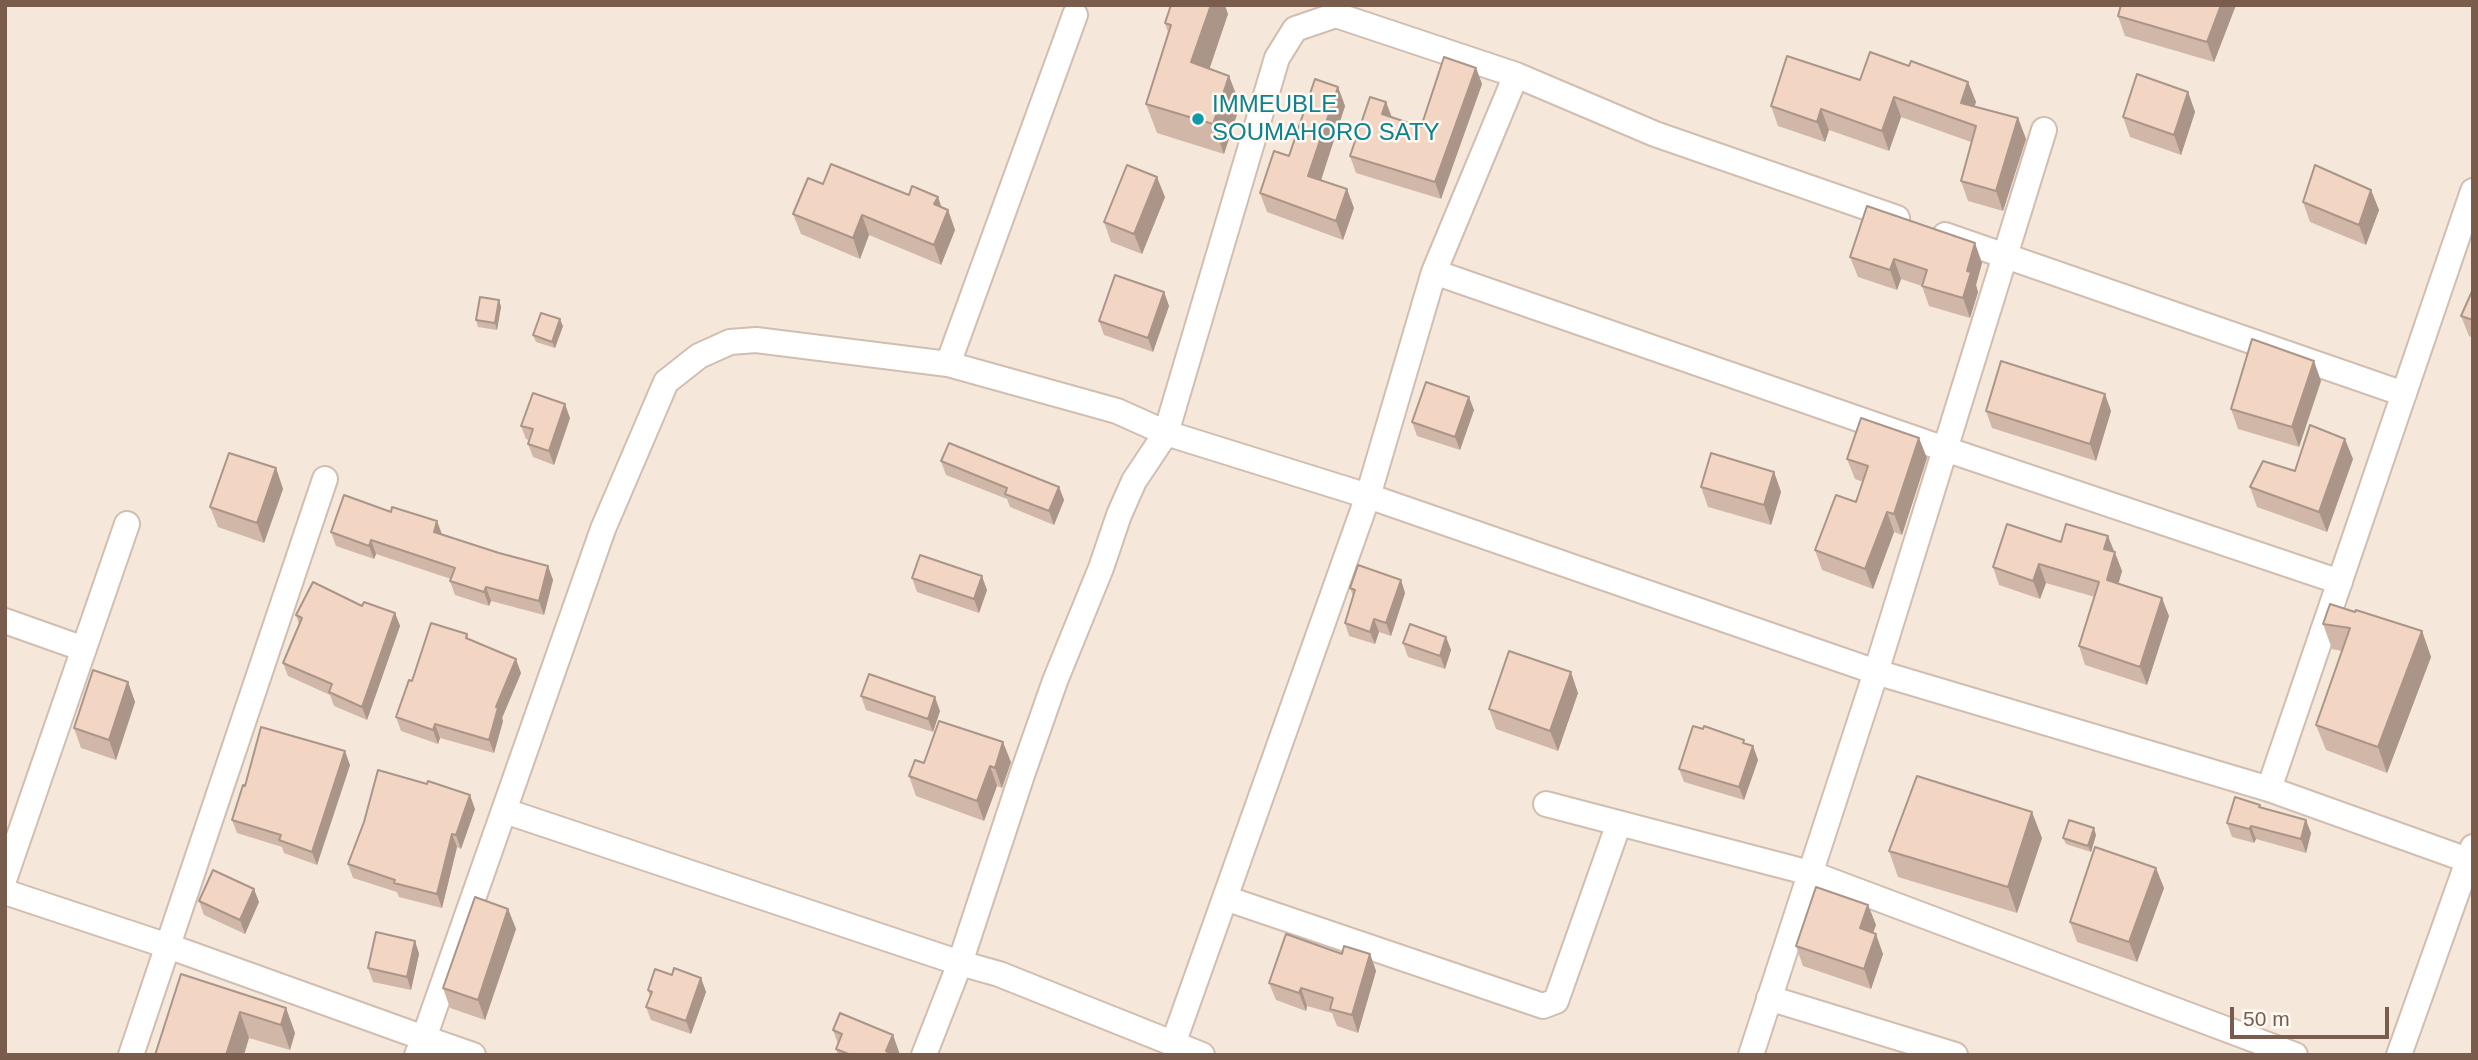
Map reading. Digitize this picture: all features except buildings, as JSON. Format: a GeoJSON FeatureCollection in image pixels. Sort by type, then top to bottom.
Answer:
{"type":"FeatureCollection","features":[{"type":"Feature","properties":{"kind":"street"},"geometry":{"type":"LineString","coordinates":[[948,364],[1075,15]]}},
{"type":"Feature","properties":{"kind":"street"},"geometry":{"type":"LineString","coordinates":[[924,1055],[960,963],[1055,681],[1101,568],[1119,515],[1134,481],[1166,433],[1277,58],[1295,29],[1336,15],[1516,75],[1656,134],[2403,394]]}},
{"type":"Feature","properties":{"kind":"street"},"geometry":{"type":"LineString","coordinates":[[1173,1044],[1368,496],[1434,272],[1516,75]]}},
{"type":"Feature","properties":{"kind":"street"},"geometry":{"type":"LineString","coordinates":[[1751,1055],[1876,672],[2044,130]]}},
{"type":"Feature","properties":{"kind":"street"},"geometry":{"type":"LineString","coordinates":[[2269,789],[2473,191]]}},
{"type":"Feature","properties":{"kind":"street"},"geometry":{"type":"LineString","coordinates":[[1434,272],[2340,582]]}},
{"type":"Feature","properties":{"kind":"street"},"geometry":{"type":"LineString","coordinates":[[420,1047],[603,529],[666,382],[699,356],[730,342],[756,340],[948,364],[1117,411],[1166,433],[1368,496],[1876,672],[2269,789],[2471,856],[2399,1055]]}},
{"type":"Feature","properties":{"kind":"street"},"geometry":{"type":"LineString","coordinates":[[131,1055],[326,479]]}},
{"type":"Feature","properties":{"kind":"street"},"geometry":{"type":"LineString","coordinates":[[5,877],[127,524]]}},
{"type":"Feature","properties":{"kind":"street"},"geometry":{"type":"LineString","coordinates":[[5,621],[84,649]]}},
{"type":"Feature","properties":{"kind":"street"},"geometry":{"type":"LineString","coordinates":[[1546,804],[1810,873],[2295,1055]]}},
{"type":"Feature","properties":{"kind":"street"},"geometry":{"type":"LineString","coordinates":[[505,811],[999,974],[1202,1055]]}},
{"type":"Feature","properties":{"kind":"street"},"geometry":{"type":"LineString","coordinates":[[1225,898],[1543,1006],[1556,1001],[1619,823]]}},
{"type":"Feature","properties":{"kind":"street"},"geometry":{"type":"LineString","coordinates":[[5,892],[168,946],[420,1047],[473,1055]]}},
{"type":"Feature","properties":{"kind":"street"},"geometry":{"type":"LineString","coordinates":[[1769,998],[1955,1055]]}},
{"type":"Feature","properties":{"kind":"shaded area"},"geometry":{"type":"Polygon","coordinates":[[[5,5],[2473,5],[2473,1055],[5,1055],[5,5]]]}},
{"type":"Feature","properties":{"kind":"place","name":"IMMEUBLE SOUMAHORO SATY"},"geometry":{"type":"Point","coordinates":[1198,119]}}]}
